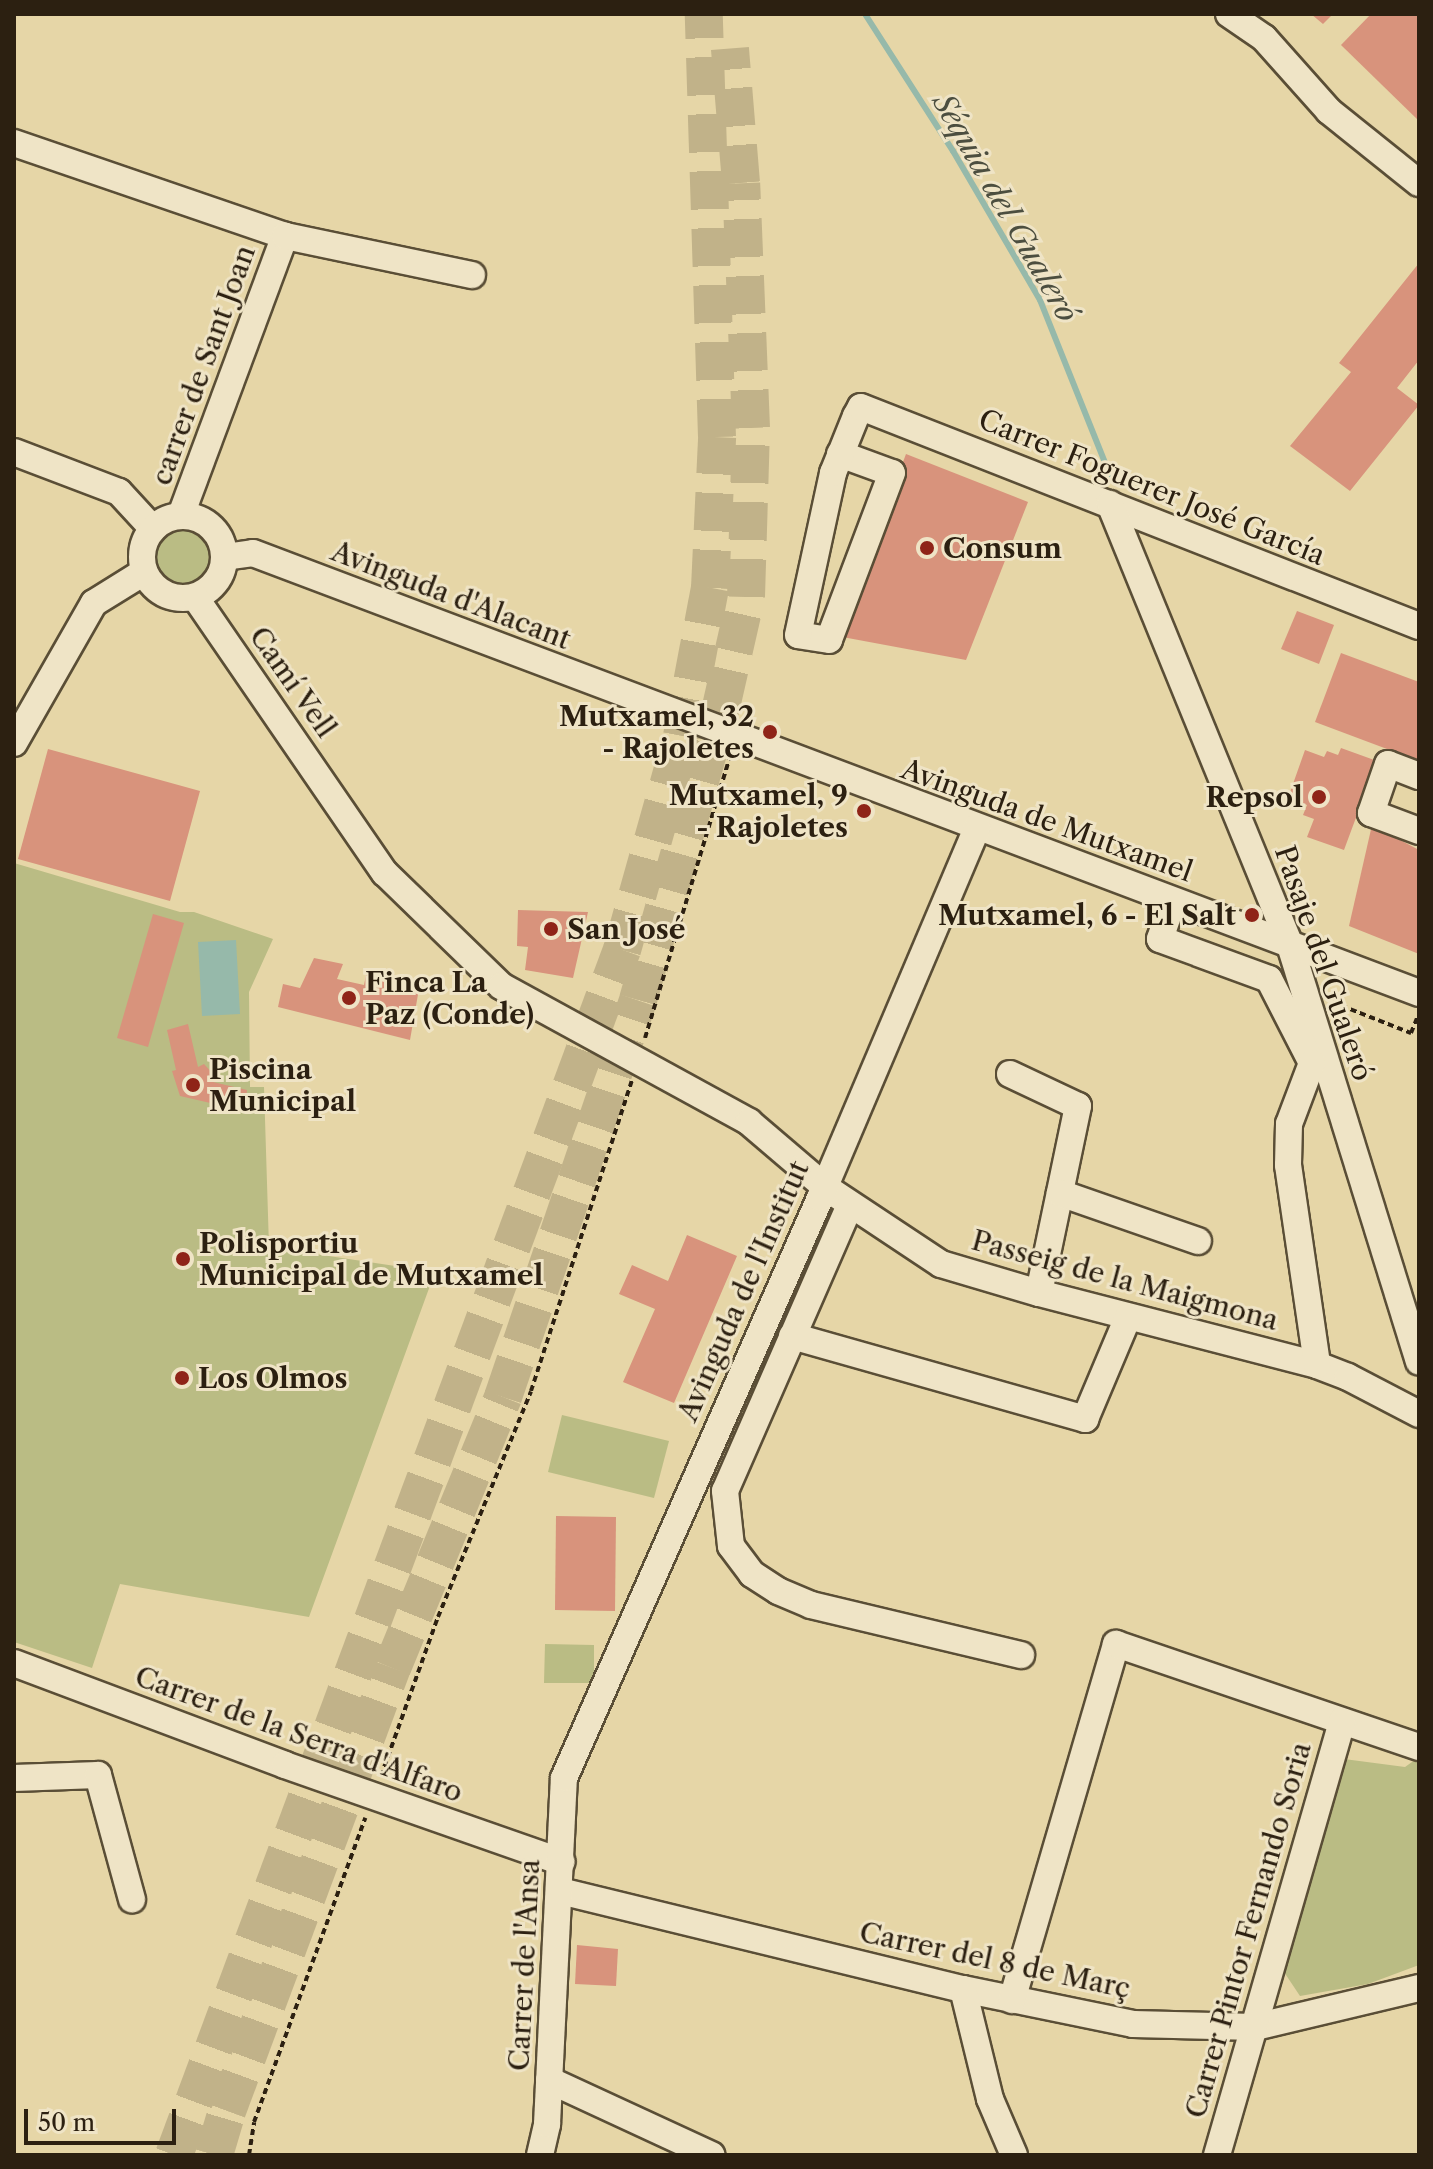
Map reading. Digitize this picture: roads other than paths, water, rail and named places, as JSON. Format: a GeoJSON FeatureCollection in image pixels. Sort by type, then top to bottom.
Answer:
{"type":"FeatureCollection","features":[{"type":"Feature","properties":{"kind":"street"},"geometry":{"type":"LineString","coordinates":[[1229,14],[1264,38],[1329,111],[1419,183]]}},
{"type":"Feature","properties":{"kind":"street"},"geometry":{"type":"LineString","coordinates":[[14,143],[285,236]]}},
{"type":"Feature","properties":{"kind":"street","name":"carrer de Sant Joan"},"geometry":{"type":"LineString","coordinates":[[181,515],[285,236],[472,275]]}},
{"type":"Feature","properties":{"kind":"street","name":"Carrer Foguerer José García"},"geometry":{"type":"LineString","coordinates":[[840,454],[861,407],[1419,626]]}},
{"type":"Feature","properties":{"kind":"street"},"geometry":{"type":"LineString","coordinates":[[14,452],[119,492],[153,529]]}},
{"type":"Feature","properties":{"kind":"street"},"geometry":{"type":"LineString","coordinates":[[840,454],[892,473],[829,640],[798,635],[833,473],[840,454]]}},
{"type":"Feature","properties":{"kind":"street","name":"Pasaje del Gualeró"},"geometry":{"type":"LineString","coordinates":[[1110,504],[1290,945],[1419,1362]]}},
{"type":"Feature","properties":{"kind":"street"},"geometry":{"type":"LineString","coordinates":[[181,515],[209,524],[217,533],[225,557],[217,582],[195,597],[182,599],[159,591],[144,572],[143,549],[153,529],[181,515]]}},
{"type":"Feature","properties":{"kind":"street","name":"Avinguda d'Alacant"},"geometry":{"type":"LineString","coordinates":[[225,557],[253,553],[652,707]]}},
{"type":"Feature","properties":{"kind":"street"},"geometry":{"type":"LineString","coordinates":[[14,743],[24,708],[94,603],[144,572]]}},
{"type":"Feature","properties":{"kind":"street","name":"Camí Vell"},"geometry":{"type":"LineString","coordinates":[[195,597],[385,873],[501,986],[638,1061]]}},
{"type":"Feature","properties":{"kind":"street","name":"Avinguda de Mutxamel"},"geometry":{"type":"LineString","coordinates":[[652,707],[1419,993]]}},
{"type":"Feature","properties":{"kind":"street"},"geometry":{"type":"LineString","coordinates":[[1419,776],[1388,764],[1371,813],[1419,831]]}},
{"type":"Feature","properties":{"kind":"street","name":"Avinguda de l'Institut"},"geometry":{"type":"LineString","coordinates":[[564,1778],[825,1187],[977,828]]}},
{"type":"Feature","properties":{"kind":"street"},"geometry":{"type":"LineString","coordinates":[[1173,901],[1160,939],[1269,979],[1312,1063],[1289,1124],[1288,1165],[1317,1365]]}},
{"type":"Feature","properties":{"kind":"street","name":"Passeig de la Maigmona"},"geometry":{"type":"LineString","coordinates":[[638,1061],[749,1122],[825,1187],[941,1264],[1128,1317],[1317,1365],[1348,1377],[1419,1414]]}},
{"type":"Feature","properties":{"kind":"street"},"geometry":{"type":"LineString","coordinates":[[1010,1074],[1078,1106],[1039,1293]]}},
{"type":"Feature","properties":{"kind":"street"},"geometry":{"type":"LineString","coordinates":[[1060,1193],[1198,1241]]}},
{"type":"Feature","properties":{"kind":"street"},"geometry":{"type":"LineString","coordinates":[[850,1205],[725,1491],[731,1546],[752,1574],[778,1591],[811,1605],[1021,1655]]}},
{"type":"Feature","properties":{"kind":"street"},"geometry":{"type":"LineString","coordinates":[[792,1336],[1085,1419],[1128,1317]]}},
{"type":"Feature","properties":{"kind":"street"},"geometry":{"type":"LineString","coordinates":[[1012,2000],[1116,1644],[1419,1747]]}},
{"type":"Feature","properties":{"kind":"street","name":"Carrer de la Serra d'Alfaro"},"geometry":{"type":"LineString","coordinates":[[14,1663],[373,1796],[562,1862]]}},
{"type":"Feature","properties":{"kind":"street","name":"Carrer Pintor Fernando Soria"},"geometry":{"type":"LineString","coordinates":[[1217,2155],[1342,1722]]}},
{"type":"Feature","properties":{"kind":"street"},"geometry":{"type":"LineString","coordinates":[[14,1778],[98,1775],[132,1899]]}},
{"type":"Feature","properties":{"kind":"street","name":"Carrer de l'Ansa"},"geometry":{"type":"LineString","coordinates":[[540,2155],[547,2124],[564,1778]]}},
{"type":"Feature","properties":{"kind":"street","name":"Carrer del 8 de Març"},"geometry":{"type":"LineString","coordinates":[[560,1891],[963,1989],[1133,2024],[1255,2027],[1419,1988]]}},
{"type":"Feature","properties":{"kind":"street"},"geometry":{"type":"LineString","coordinates":[[963,1989],[990,2099],[1014,2155]]}},
{"type":"Feature","properties":{"kind":"street"},"geometry":{"type":"LineString","coordinates":[[549,2080],[711,2155]]}},
{"type":"Feature","properties":{"kind":"waterway","name":"Séquia del Gualeró"},"geometry":{"type":"LineString","coordinates":[[865,14],[953,151],[1040,300],[1110,475]]}},
{"type":"Feature","properties":{"kind":"tunnel"},"geometry":{"type":"LineString","coordinates":[[174,2155],[622,950],[682,736],[710,588],[717,437],[704,14]]}},
{"type":"Feature","properties":{"kind":"tunnel"},"geometry":{"type":"LineString","coordinates":[[214,2155],[227,2111],[392,1668],[503,1397],[638,1000],[721,707],[746,597],[751,428],[741,183],[730,48]]}},
{"type":"Feature","properties":{"kind":"place","name":"Consum"},"geometry":{"type":"Point","coordinates":[927,548]}},
{"type":"Feature","properties":{"kind":"place","name":"Mutxamel, 32 - Rajoletes"},"geometry":{"type":"Point","coordinates":[770,732]}},
{"type":"Feature","properties":{"kind":"place","name":"Repsol"},"geometry":{"type":"Point","coordinates":[1319,797]}},
{"type":"Feature","properties":{"kind":"place","name":"Mutxamel, 9 - Rajoletes"},"geometry":{"type":"Point","coordinates":[864,811]}},
{"type":"Feature","properties":{"kind":"place","name":"Mutxamel, 6 - El Salt"},"geometry":{"type":"Point","coordinates":[1252,915]}},
{"type":"Feature","properties":{"kind":"place","name":"San José"},"geometry":{"type":"Point","coordinates":[551,929]}},
{"type":"Feature","properties":{"kind":"place","name":"Finca La Paz (Conde)"},"geometry":{"type":"Point","coordinates":[349,998]}},
{"type":"Feature","properties":{"kind":"place","name":"Piscina Municipal"},"geometry":{"type":"Point","coordinates":[193,1085]}},
{"type":"Feature","properties":{"kind":"place","name":"Polisportiu Municipal de Mutxamel"},"geometry":{"type":"Point","coordinates":[183,1259]}},
{"type":"Feature","properties":{"kind":"place","name":"Los Olmos"},"geometry":{"type":"Point","coordinates":[182,1378]}}]}
